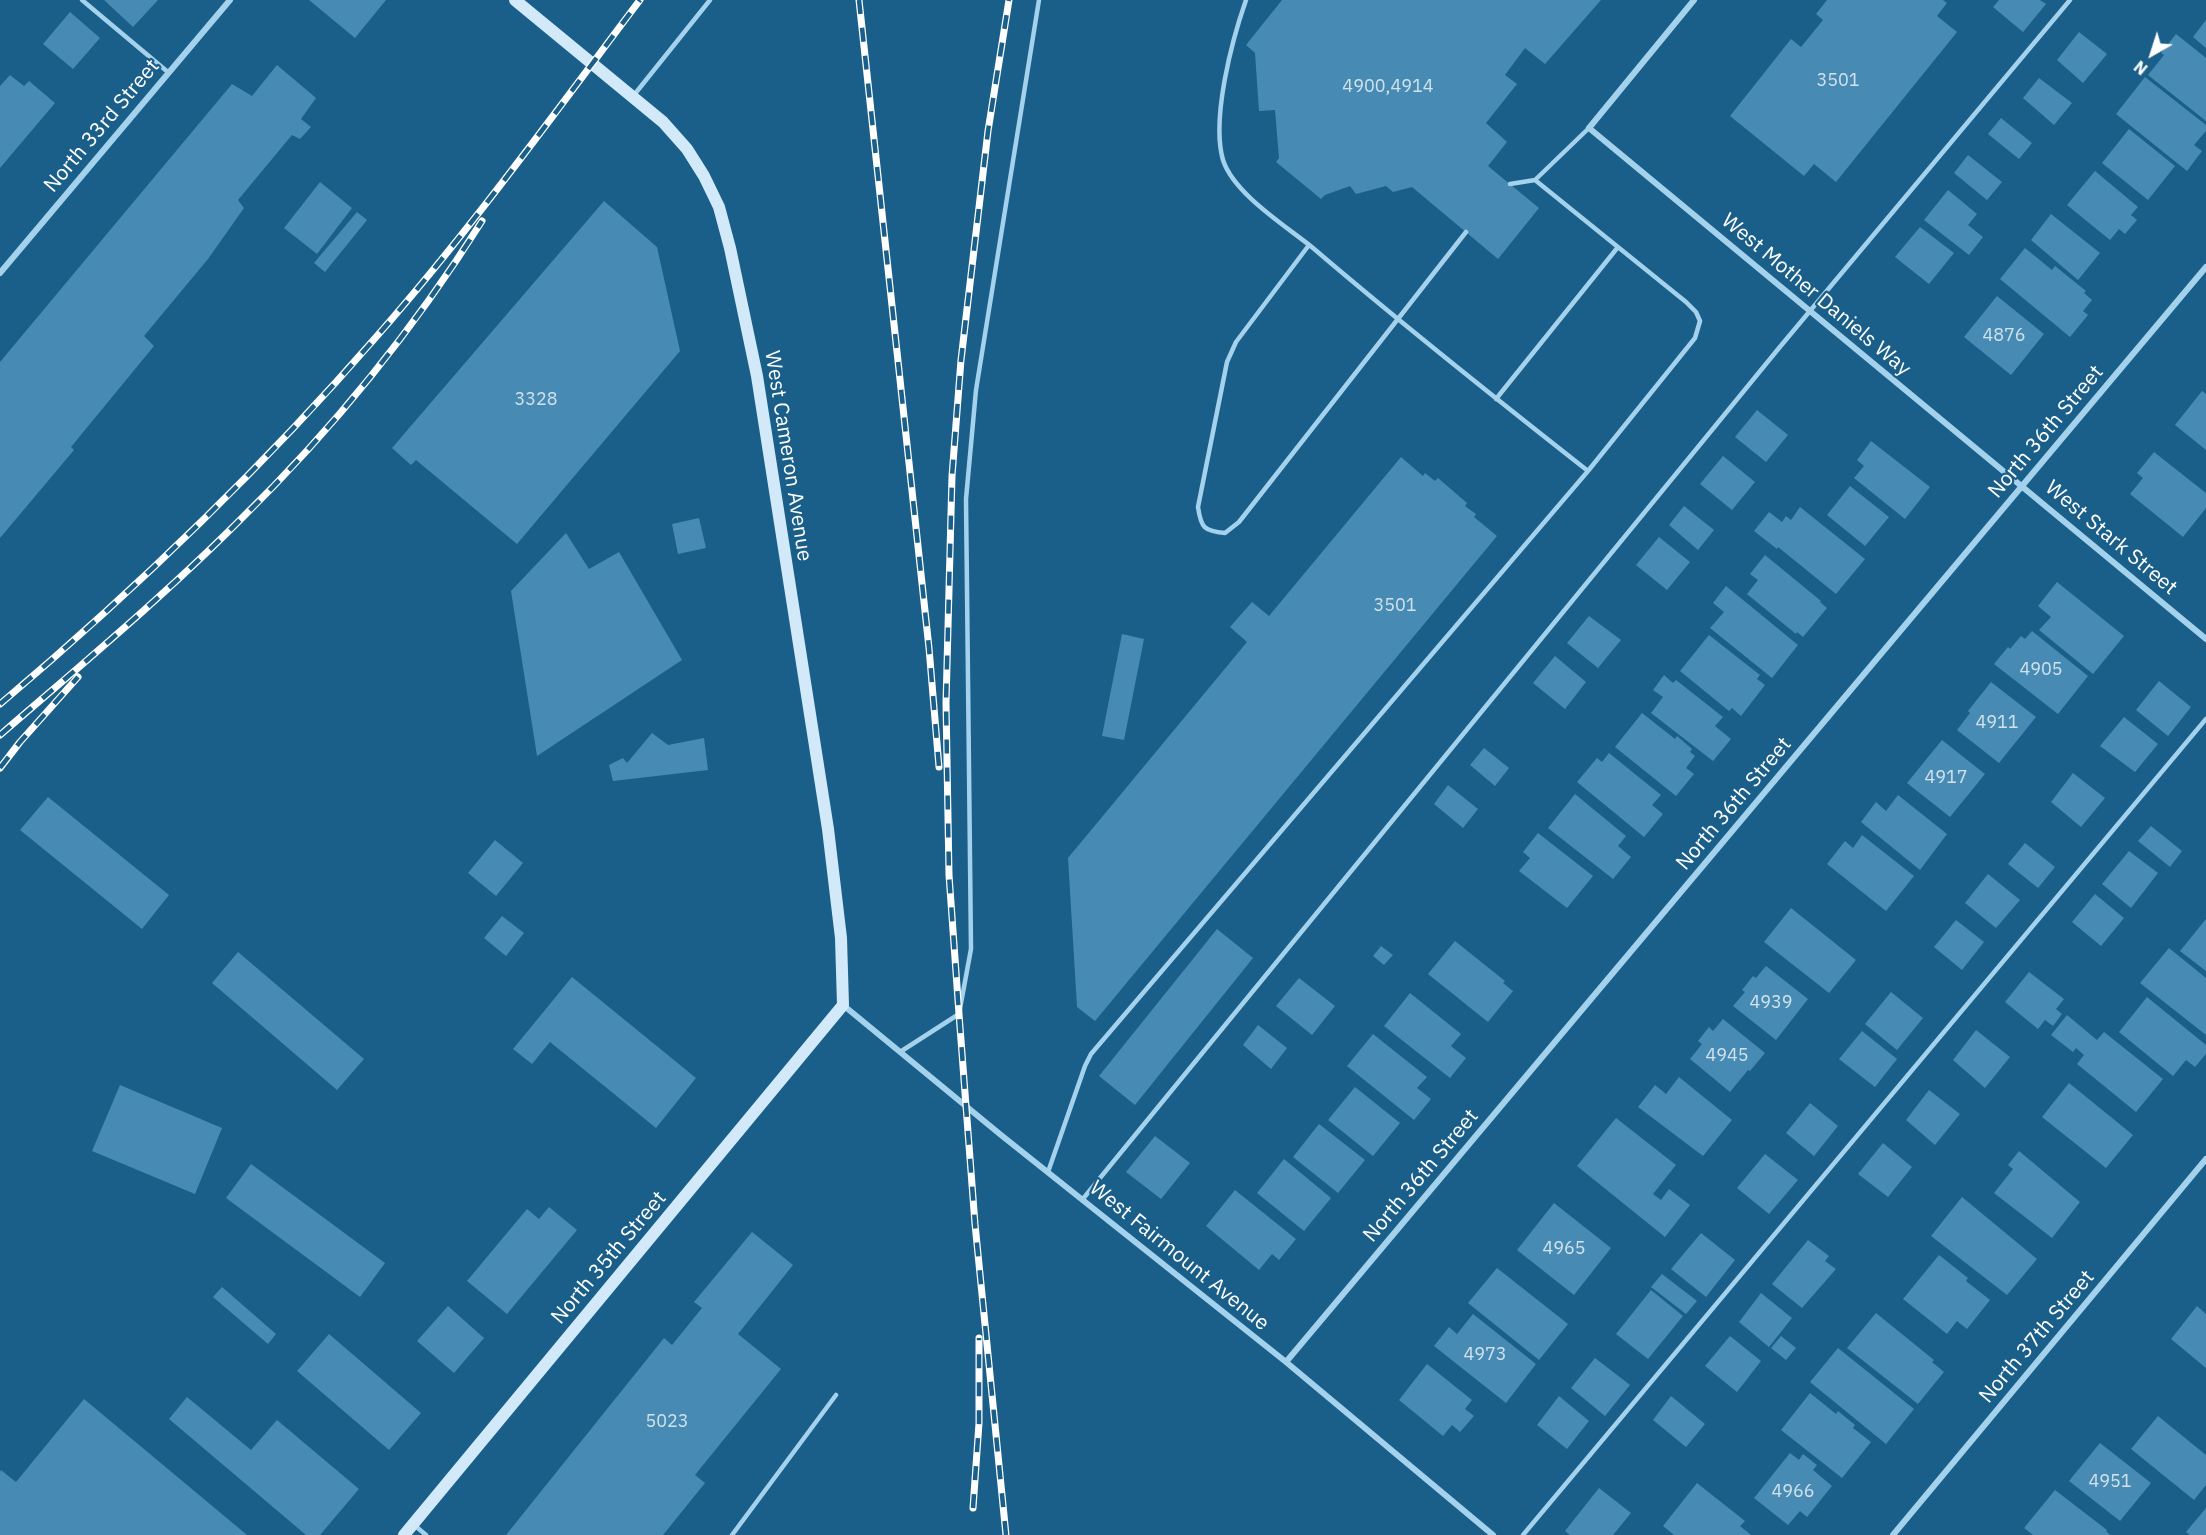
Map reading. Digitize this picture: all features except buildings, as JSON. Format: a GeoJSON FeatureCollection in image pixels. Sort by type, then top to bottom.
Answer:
{"type":"FeatureCollection","features":[{"type":"Feature","properties":{"kind":"street","name":"North 33rd Street"},"geometry":{"type":"LineString","coordinates":[[0,273],[230,0]]}},
{"type":"Feature","properties":{"kind":"street","name":"West Cameron Avenue"},"geometry":{"type":"LineString","coordinates":[[515,0],[663,122],[692,158],[719,207],[757,376],[828,830],[841,938],[843,1005]]}},
{"type":"Feature","properties":{"kind":"street"},"geometry":{"type":"LineString","coordinates":[[1589,128],[1694,0]]}},
{"type":"Feature","properties":{"kind":"street","name":"West Mother Daniels Way"},"geometry":{"type":"LineString","coordinates":[[1589,128],[2023,487]]}},
{"type":"Feature","properties":{"kind":"street","name":"North 36th Street"},"geometry":{"type":"LineString","coordinates":[[1286,1362],[2206,267]]}},
{"type":"Feature","properties":{"kind":"street","name":"West Stark Street"},"geometry":{"type":"LineString","coordinates":[[2023,487],[2206,639]]}},
{"type":"Feature","properties":{"kind":"street","name":"West Fairmount Avenue"},"geometry":{"type":"LineString","coordinates":[[843,1005],[1082,1200],[1286,1362],[1493,1535]]}},
{"type":"Feature","properties":{"kind":"street","name":"North 35th Street"},"geometry":{"type":"LineString","coordinates":[[404,1535],[843,1005]]}},
{"type":"Feature","properties":{"kind":"street","name":"North 37th Street"},"geometry":{"type":"LineString","coordinates":[[1893,1535],[2206,1159]]}},
{"type":"Feature","properties":{"kind":"lane"},"geometry":{"type":"LineString","coordinates":[[82,0],[169,72]]}},
{"type":"Feature","properties":{"kind":"lane"},"geometry":{"type":"LineString","coordinates":[[633,97],[710,0]]}},
{"type":"Feature","properties":{"kind":"lane"},"geometry":{"type":"LineString","coordinates":[[900,1052],[958,1014],[971,949],[966,499],[976,390],[1039,0]]}},
{"type":"Feature","properties":{"kind":"lane"},"geometry":{"type":"LineString","coordinates":[[1246,0],[1235,32],[1227,70],[1219,130],[1224,161],[1234,180],[1267,213],[1309,245],[1396,319],[1588,471]]}},
{"type":"Feature","properties":{"kind":"lane"},"geometry":{"type":"LineString","coordinates":[[1082,1200],[1810,311],[2070,0]]}},
{"type":"Feature","properties":{"kind":"lane"},"geometry":{"type":"LineString","coordinates":[[1510,184],[1535,180],[1589,128]]}},
{"type":"Feature","properties":{"kind":"lane"},"geometry":{"type":"LineString","coordinates":[[1048,1172],[1084,1066],[1091,1054],[1588,471],[1695,338],[1699,330],[1700,321],[1696,312],[1686,302],[1535,180]]}},
{"type":"Feature","properties":{"kind":"lane"},"geometry":{"type":"LineString","coordinates":[[1309,245],[1236,342],[1227,362],[1198,507],[1200,523],[1209,532],[1225,533],[1239,522],[1466,232]]}},
{"type":"Feature","properties":{"kind":"lane"},"geometry":{"type":"LineString","coordinates":[[1496,399],[1618,247]]}},
{"type":"Feature","properties":{"kind":"lane"},"geometry":{"type":"LineString","coordinates":[[1523,1535],[2206,719]]}},
{"type":"Feature","properties":{"kind":"lane"},"geometry":{"type":"LineString","coordinates":[[732,1535],[836,1395]]}},
{"type":"Feature","properties":{"kind":"lane"},"geometry":{"type":"LineString","coordinates":[[414,1524],[426,1535]]}},
{"type":"Feature","properties":{"kind":"railway"},"geometry":{"type":"LineString","coordinates":[[0,704],[148,573],[243,481],[333,385],[412,296],[479,213],[640,0]]}},
{"type":"Feature","properties":{"kind":"railway"},"geometry":{"type":"LineString","coordinates":[[859,0],[929,648],[939,767]]}},
{"type":"Feature","properties":{"kind":"railway"},"geometry":{"type":"LineString","coordinates":[[1006,1535],[975,1224],[959,1014],[949,875],[946,703],[952,476],[961,360],[988,131],[1009,0]]}},
{"type":"Feature","properties":{"kind":"railway"},"geometry":{"type":"LineString","coordinates":[[0,735],[152,603],[274,486],[339,414],[400,339],[482,221]]}},
{"type":"Feature","properties":{"kind":"railway"},"geometry":{"type":"LineString","coordinates":[[0,768],[78,677]]}},
{"type":"Feature","properties":{"kind":"railway"},"geometry":{"type":"LineString","coordinates":[[973,1508],[979,1423],[979,1338]]}}]}
